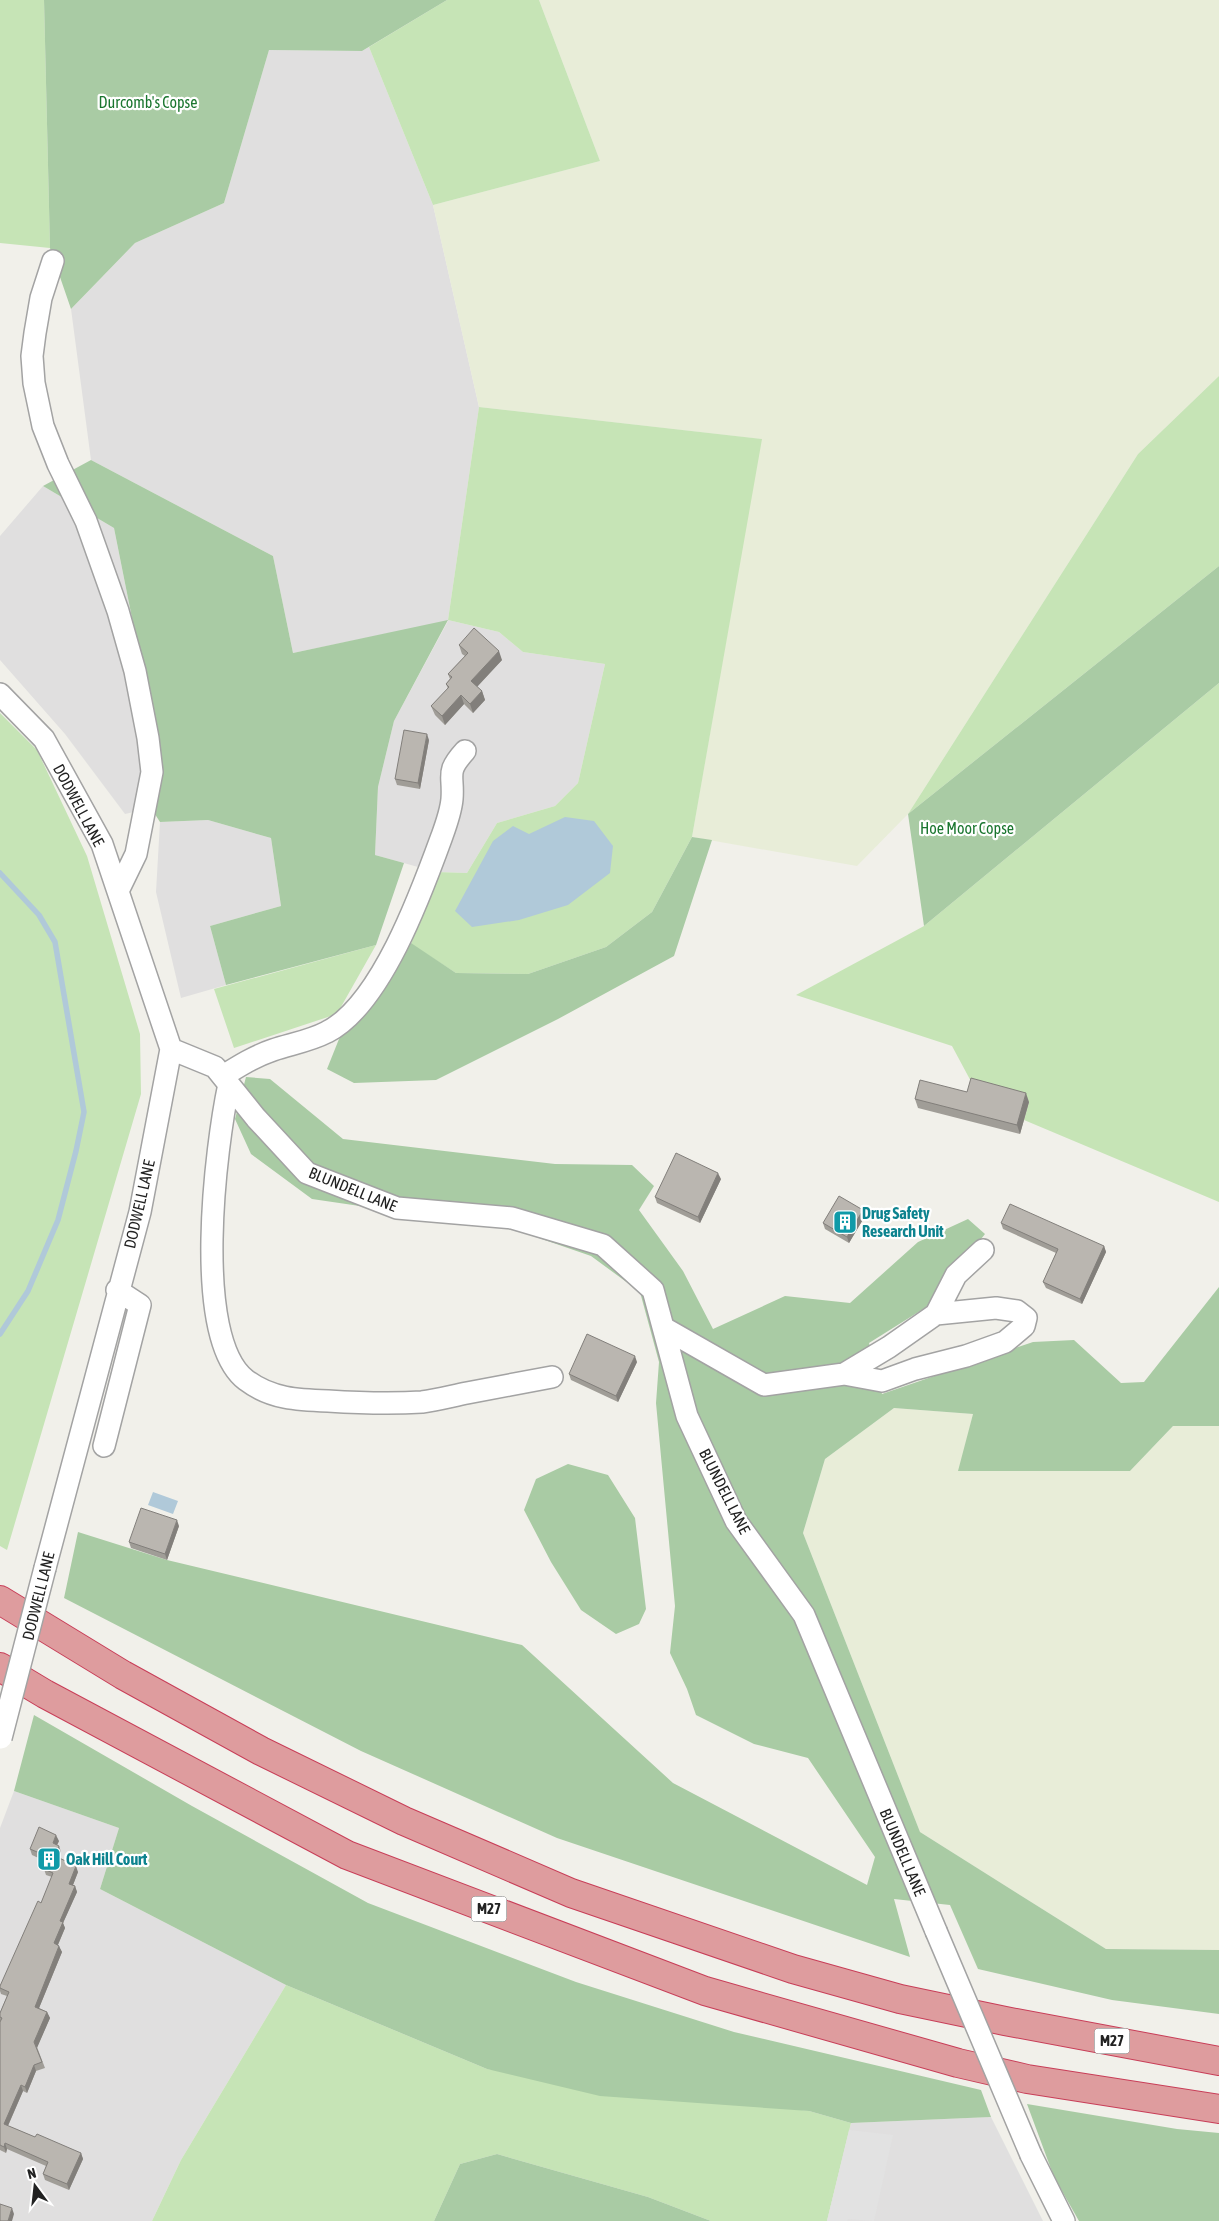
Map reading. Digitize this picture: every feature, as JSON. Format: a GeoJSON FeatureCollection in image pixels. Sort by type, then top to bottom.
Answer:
{"type":"FeatureCollection","features":[{"type":"Feature","properties":{"kind":"highway","name":"M27"},"geometry":{"type":"LineString","coordinates":[[0,1600],[123,1674],[261,1751],[404,1822],[572,1893],[793,1969],[900,1999],[1219,2062]]}},
{"type":"Feature","properties":{"kind":"highway","name":"M27"},"geometry":{"type":"LineString","coordinates":[[0,1667],[54,1698],[347,1855],[705,1990],[958,2063],[1028,2079],[1219,2109]]}},
{"type":"Feature","properties":{"kind":"street"},"geometry":{"type":"LineString","coordinates":[[54,261],[41,298],[35,333],[32,356],[34,383],[43,426],[58,464],[86,521],[118,611],[134,671],[148,738],[152,772],[136,854],[118,891]]}},
{"type":"Feature","properties":{"kind":"street","name":"DODWELL LANE"},"geometry":{"type":"LineString","coordinates":[[0,694],[44,739],[102,844],[171,1049],[140,1212],[1,1741]]}},
{"type":"Feature","properties":{"kind":"street"},"geometry":{"type":"LineString","coordinates":[[465,751],[455,762],[450,775],[452,799],[443,833],[414,910],[370,992],[350,1017],[328,1032],[246,1062],[226,1080],[216,1172],[213,1271],[218,1326],[222,1343],[244,1379],[274,1396],[367,1404],[424,1402],[552,1377]]}},
{"type":"Feature","properties":{"kind":"street","name":"BLUNDELL LANE"},"geometry":{"type":"LineString","coordinates":[[171,1049],[215,1067],[256,1118],[307,1173],[396,1208],[512,1218],[603,1245],[653,1290],[687,1416],[736,1520],[804,1615],[1031,2155],[1064,2221]]}},
{"type":"Feature","properties":{"kind":"street"},"geometry":{"type":"LineString","coordinates":[[844,1374],[889,1347],[936,1314],[956,1275],[983,1250]]}},
{"type":"Feature","properties":{"kind":"street"},"geometry":{"type":"LineString","coordinates":[[104,1446],[140,1305],[118,1290]]}},
{"type":"Feature","properties":{"kind":"street"},"geometry":{"type":"LineString","coordinates":[[664,1328],[764,1385],[844,1374],[882,1381],[915,1369],[966,1356],[1005,1342],[1024,1326],[1026,1318],[1018,1311],[996,1308],[936,1314]]}},
{"type":"Feature","properties":{"kind":"shaded area"},"geometry":{"type":"Polygon","coordinates":[[[369,47],[433,205],[479,407],[448,620],[499,632],[523,652],[605,664],[578,783],[555,806],[497,823],[467,873],[436,872],[375,855],[378,787],[394,721],[448,621],[293,653],[273,556],[91,460],[71,309],[135,243],[224,203],[269,50],[362,51],[369,47]]]}},
{"type":"Feature","properties":{"kind":"shaded area"},"geometry":{"type":"Polygon","coordinates":[[[43,486],[114,528],[151,713],[151,808],[125,814],[65,734],[0,660],[0,536],[43,486]]]}},
{"type":"Feature","properties":{"kind":"shaded area"},"geometry":{"type":"Polygon","coordinates":[[[208,820],[271,838],[281,906],[210,926],[226,985],[181,998],[156,892],[160,822],[208,820]]]}},
{"type":"Feature","properties":{"kind":"shaded area"},"geometry":{"type":"Polygon","coordinates":[[[14,1791],[119,1828],[100,1889],[286,1985],[181,2160],[152,2221],[0,2221],[0,1828],[14,1791]]]}},
{"type":"Feature","properties":{"kind":"shaded area"},"geometry":{"type":"Polygon","coordinates":[[[991,2117],[1043,2221],[827,2221],[851,2123],[991,2117]]]}},
{"type":"Feature","properties":{"kind":"shaded area"},"geometry":{"type":"Polygon","coordinates":[[[849,2130],[893,2135],[874,2221],[848,2219],[847,2221],[827,2221],[849,2130]]]}},
{"type":"Feature","properties":{"kind":"green space"},"geometry":{"type":"Polygon","coordinates":[[[0,0],[44,0],[50,248],[0,243],[0,0]]]}},
{"type":"Feature","properties":{"kind":"green space","name":"Durcomb's Copse"},"geometry":{"type":"Polygon","coordinates":[[[44,0],[447,0],[362,51],[269,50],[224,203],[135,243],[71,309],[50,248],[44,0]]]}},
{"type":"Feature","properties":{"kind":"green space"},"geometry":{"type":"Polygon","coordinates":[[[447,0],[539,0],[600,161],[433,205],[369,47],[447,0]]]}},
{"type":"Feature","properties":{"kind":"green space"},"geometry":{"type":"Polygon","coordinates":[[[539,0],[1219,0],[1219,376],[1138,454],[908,814],[857,866],[692,837],[761,439],[479,407],[433,205],[600,161],[539,0]]]}},
{"type":"Feature","properties":{"kind":"green space"},"geometry":{"type":"Polygon","coordinates":[[[1219,376],[1219,566],[908,814],[1138,454],[1219,376]]]}},
{"type":"Feature","properties":{"kind":"green space"},"geometry":{"type":"Polygon","coordinates":[[[479,407],[762,439],[692,837],[652,912],[606,947],[528,974],[456,973],[411,944],[436,872],[467,873],[497,823],[555,806],[578,783],[605,664],[523,652],[499,632],[448,620],[479,407]]]}},
{"type":"Feature","properties":{"kind":"green space"},"geometry":{"type":"Polygon","coordinates":[[[91,460],[273,556],[293,653],[448,620],[394,721],[378,787],[375,855],[404,863],[376,945],[226,985],[210,926],[281,906],[271,838],[208,820],[160,822],[151,808],[151,713],[114,528],[43,486],[91,460]]]}},
{"type":"Feature","properties":{"kind":"green space","name":"Hoe Moor Copse"},"geometry":{"type":"Polygon","coordinates":[[[1219,566],[1219,683],[924,926],[908,814],[1219,566]]]}},
{"type":"Feature","properties":{"kind":"green space"},"geometry":{"type":"Polygon","coordinates":[[[1219,683],[1219,1202],[1024,1120],[1029,1102],[974,1087],[952,1046],[796,995],[924,926],[1219,683]]]}},
{"type":"Feature","properties":{"kind":"green space"},"geometry":{"type":"Polygon","coordinates":[[[0,713],[37,750],[87,856],[140,1034],[141,1094],[7,1550],[0,1546],[0,713]]]}},
{"type":"Feature","properties":{"kind":"green space"},"geometry":{"type":"Polygon","coordinates":[[[692,837],[712,840],[674,956],[558,1019],[436,1080],[354,1083],[327,1069],[339,1039],[411,943],[456,973],[528,974],[606,947],[652,912],[692,837]]]}},
{"type":"Feature","properties":{"kind":"green space"},"geometry":{"type":"Polygon","coordinates":[[[376,945],[337,1014],[234,1048],[214,989],[376,945]]]}},
{"type":"Feature","properties":{"kind":"green space"},"geometry":{"type":"Polygon","coordinates":[[[246,1077],[270,1079],[343,1139],[555,1164],[632,1165],[654,1186],[639,1210],[683,1271],[713,1329],[785,1296],[850,1303],[918,1242],[968,1219],[985,1234],[928,1306],[869,1343],[882,1394],[1033,1342],[1074,1340],[1121,1383],[1144,1382],[1219,1287],[1219,1426],[1173,1426],[1130,1471],[958,1471],[973,1414],[894,1408],[825,1459],[803,1533],[920,1832],[1106,1949],[1219,1950],[1219,2014],[1112,2000],[978,1969],[950,1905],[894,1899],[910,1957],[557,1838],[361,1751],[64,1598],[78,1532],[167,1560],[522,1645],[673,1783],[867,1885],[875,1857],[808,1758],[754,1744],[696,1715],[687,1689],[670,1653],[675,1606],[656,1403],[659,1362],[640,1292],[591,1256],[510,1228],[312,1199],[251,1154],[235,1119],[246,1077]]]}},
{"type":"Feature","properties":{"kind":"green space"},"geometry":{"type":"Polygon","coordinates":[[[894,1408],[973,1414],[959,1471],[1130,1471],[1173,1426],[1219,1426],[1219,1950],[1106,1949],[920,1832],[803,1533],[825,1459],[894,1408]]]}},
{"type":"Feature","properties":{"kind":"green space"},"geometry":{"type":"Polygon","coordinates":[[[568,1464],[608,1475],[635,1518],[646,1609],[639,1624],[616,1634],[581,1610],[551,1562],[524,1510],[536,1479],[568,1464]]]}},
{"type":"Feature","properties":{"kind":"green space"},"geometry":{"type":"Polygon","coordinates":[[[34,1715],[192,1806],[368,1903],[576,1982],[734,2032],[981,2090],[991,2117],[851,2123],[809,2111],[600,2096],[487,2069],[286,1985],[100,1889],[119,1828],[14,1791],[34,1715]]]}},
{"type":"Feature","properties":{"kind":"green space"},"geometry":{"type":"Polygon","coordinates":[[[286,1985],[487,2069],[809,2111],[851,2123],[827,2221],[711,2221],[648,2197],[497,2154],[460,2164],[434,2221],[152,2221],[181,2160],[286,1985]]]}},
{"type":"Feature","properties":{"kind":"green space"},"geometry":{"type":"Polygon","coordinates":[[[1027,2104],[1177,2129],[1219,2133],[1219,2221],[1079,2221],[1054,2177],[1027,2104]]]}},
{"type":"Feature","properties":{"kind":"green space"},"geometry":{"type":"Polygon","coordinates":[[[497,2154],[648,2197],[711,2221],[434,2221],[460,2164],[497,2154]]]}},
{"type":"Feature","properties":{"kind":"water"},"geometry":{"type":"Polygon","coordinates":[[[565,817],[594,821],[613,846],[610,873],[568,905],[519,920],[472,927],[455,911],[493,841],[513,826],[529,834],[565,817]]]}},
{"type":"Feature","properties":{"kind":"water"},"geometry":{"type":"Polygon","coordinates":[[[153,1492],[178,1501],[173,1514],[148,1505],[153,1492]]]}},
{"type":"Feature","properties":{"kind":"building"},"geometry":{"type":"Polygon","coordinates":[[[474,628],[499,651],[471,681],[482,691],[470,704],[461,695],[442,716],[431,706],[449,687],[446,684],[452,677],[448,674],[468,653],[459,645],[474,628]]]}},
{"type":"Feature","properties":{"kind":"building"},"geometry":{"type":"Polygon","coordinates":[[[404,730],[427,734],[418,783],[395,779],[404,730]]]}},
{"type":"Feature","properties":{"kind":"building"},"geometry":{"type":"Polygon","coordinates":[[[971,1078],[1026,1093],[1017,1125],[915,1099],[920,1080],[967,1092],[971,1078]]]}},
{"type":"Feature","properties":{"kind":"building"},"geometry":{"type":"Polygon","coordinates":[[[676,1153],[718,1173],[698,1217],[655,1197],[676,1153]]]}},
{"type":"Feature","properties":{"kind":"building","name":"Drug Safety Research Unit"},"geometry":{"type":"Polygon","coordinates":[[[839,1196],[863,1210],[847,1237],[823,1223],[839,1196]]]}},
{"type":"Feature","properties":{"kind":"building"},"geometry":{"type":"Polygon","coordinates":[[[1010,1204],[1104,1246],[1080,1299],[1043,1282],[1058,1249],[1001,1223],[1010,1204]]]}},
{"type":"Feature","properties":{"kind":"building"},"geometry":{"type":"Polygon","coordinates":[[[587,1334],[635,1356],[616,1396],[569,1374],[587,1334]]]}},
{"type":"Feature","properties":{"kind":"building"},"geometry":{"type":"Polygon","coordinates":[[[141,1508],[177,1520],[165,1554],[129,1542],[141,1508]]]}},
{"type":"Feature","properties":{"kind":"building"},"geometry":{"type":"Polygon","coordinates":[[[39,1827],[56,1835],[53,1843],[59,1846],[55,1856],[76,1866],[69,1884],[75,1886],[60,1921],[63,1922],[54,1943],[59,1946],[35,2007],[47,2012],[34,2042],[42,2062],[34,2065],[25,2087],[21,2085],[4,2124],[35,2137],[37,2134],[81,2153],[67,2184],[43,2174],[48,2162],[5,2143],[4,2147],[0,2145],[0,2022],[2,2018],[0,2013],[9,1992],[0,1988],[0,1986],[38,1901],[41,1903],[53,1873],[44,1869],[49,1857],[30,1849],[39,1827]]]}},
{"type":"Feature","properties":{"kind":"building"},"geometry":{"type":"Polygon","coordinates":[[[0,2204],[12,2208],[8,2221],[0,2221],[0,2204]]]}},
{"type":"Feature","properties":{"kind":"waterway"},"geometry":{"type":"LineString","coordinates":[[0,873],[39,915],[55,942],[84,1112],[58,1220],[28,1291],[0,1334]]}},
{"type":"Feature","properties":{"kind":"place","name":"Drug Safety Research Unit"},"geometry":{"type":"Point","coordinates":[845,1222]}},
{"type":"Feature","properties":{"kind":"place","name":"Oak Hill Court"},"geometry":{"type":"Point","coordinates":[49,1859]}}]}
